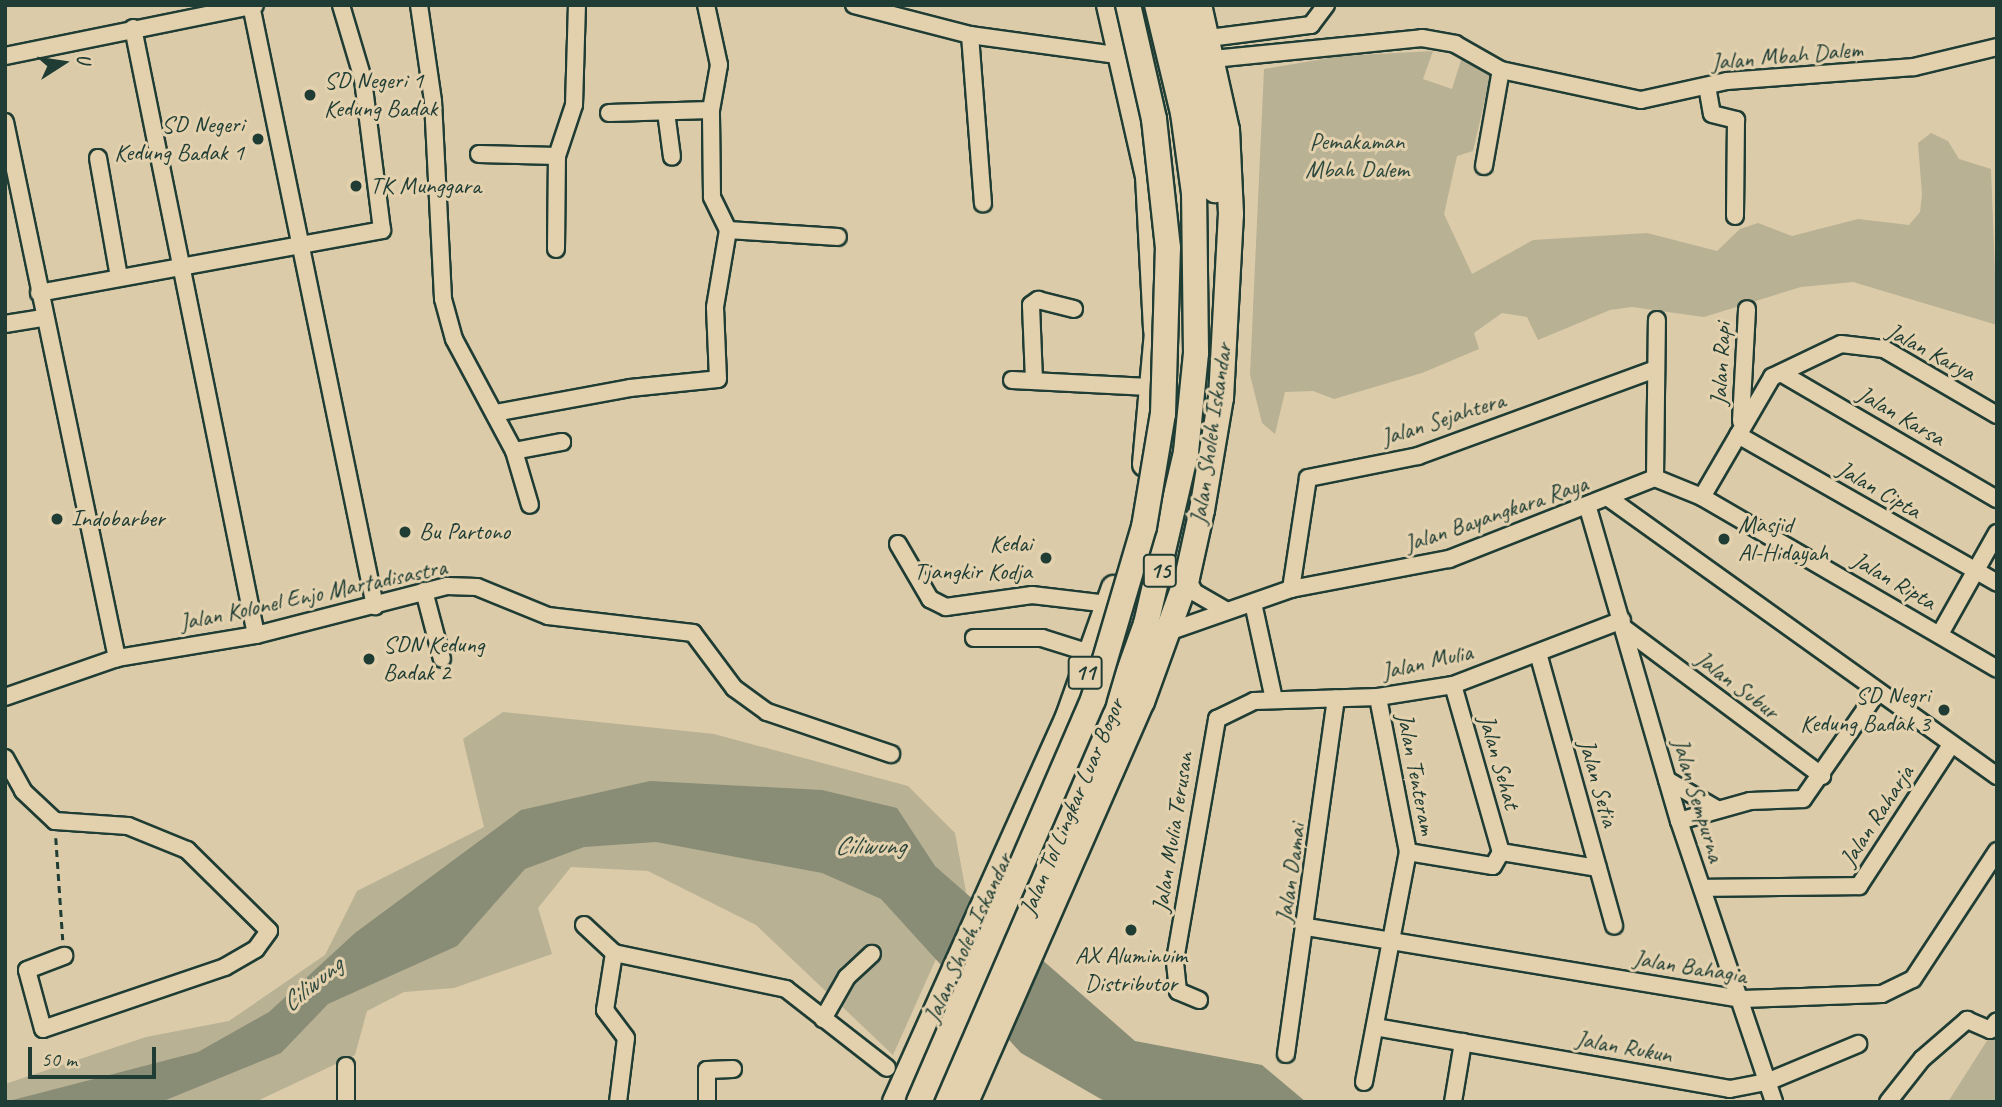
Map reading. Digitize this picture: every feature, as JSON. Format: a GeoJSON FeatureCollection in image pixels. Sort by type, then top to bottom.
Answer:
{"type":"FeatureCollection","features":[{"type":"Feature","properties":{"kind":"highway"},"geometry":{"type":"LineString","coordinates":[[1109,5],[1123,56],[1148,176],[1156,330]]}},
{"type":"Feature","properties":{"kind":"highway","name":"11"},"geometry":{"type":"LineString","coordinates":[[1131,5],[1153,79],[1173,231],[1156,330]]}},
{"type":"Feature","properties":{"kind":"highway","name":"Jalan Tol Lingkar Luar Bogor"},"geometry":{"type":"LineString","coordinates":[[919,1102],[1093,700],[1144,527],[1163,414],[1168,248],[1154,119],[1131,5]]}},
{"type":"Feature","properties":{"kind":"highway","name":"Jalan Tol Lingkar Luar Bogor"},"geometry":{"type":"LineString","coordinates":[[944,1102],[1115,709],[1146,624],[1179,489],[1196,353],[1198,260],[1183,113],[1157,5]]}},
{"type":"Feature","properties":{"kind":"highway"},"geometry":{"type":"LineString","coordinates":[[1178,5],[1207,126],[1225,265]]}},
{"type":"Feature","properties":{"kind":"highway"},"geometry":{"type":"LineString","coordinates":[[1199,5],[1211,48],[1227,130],[1225,265]]}},
{"type":"Feature","properties":{"kind":"highway","name":"Jalan Sholeh Iskandar"},"geometry":{"type":"LineString","coordinates":[[966,1102],[1048,923],[1168,632],[1186,578],[1221,398],[1225,265]]}},
{"type":"Feature","properties":{"kind":"highway","name":"Jalan Sholeh Iskandar"},"geometry":{"type":"LineString","coordinates":[[895,1102],[1093,654],[1141,490],[1156,330]]}},
{"type":"Feature","properties":{"kind":"street"},"geometry":{"type":"LineString","coordinates":[[39,293],[297,242],[377,232],[384,224],[363,79],[341,5]]}},
{"type":"Feature","properties":{"kind":"street"},"geometry":{"type":"LineString","coordinates":[[419,5],[433,101],[443,299],[454,339],[514,451],[530,505]]}},
{"type":"Feature","properties":{"kind":"street"},"geometry":{"type":"LineString","coordinates":[[556,249],[557,156],[574,106],[577,5]]}},
{"type":"Feature","properties":{"kind":"street"},"geometry":{"type":"LineString","coordinates":[[495,413],[630,388],[718,379],[715,307],[728,230],[712,197],[711,110],[719,65],[706,5]]}},
{"type":"Feature","properties":{"kind":"street"},"geometry":{"type":"LineString","coordinates":[[853,5],[970,36],[1123,56]]}},
{"type":"Feature","properties":{"kind":"street"},"geometry":{"type":"LineString","coordinates":[[1211,48],[1311,25],[1326,5]]}},
{"type":"Feature","properties":{"kind":"street"},"geometry":{"type":"LineString","coordinates":[[5,55],[253,6],[297,242],[375,606]]}},
{"type":"Feature","properties":{"kind":"street"},"geometry":{"type":"LineString","coordinates":[[133,28],[256,635]]}},
{"type":"Feature","properties":{"kind":"street"},"geometry":{"type":"LineString","coordinates":[[970,36],[984,204]]}},
{"type":"Feature","properties":{"kind":"street","name":"Jalan Mbah Dalem"},"geometry":{"type":"LineString","coordinates":[[1211,48],[1422,38],[1455,44],[1501,70],[1641,100],[1707,86],[1914,67],[1997,47]]}},
{"type":"Feature","properties":{"kind":"street"},"geometry":{"type":"LineString","coordinates":[[1484,166],[1501,70]]}},
{"type":"Feature","properties":{"kind":"street"},"geometry":{"type":"LineString","coordinates":[[1707,86],[1712,114],[1735,120],[1735,216]]}},
{"type":"Feature","properties":{"kind":"street"},"geometry":{"type":"LineString","coordinates":[[609,113],[711,110]]}},
{"type":"Feature","properties":{"kind":"street"},"geometry":{"type":"LineString","coordinates":[[666,112],[672,157]]}},
{"type":"Feature","properties":{"kind":"street"},"geometry":{"type":"LineString","coordinates":[[5,122],[10,175],[39,293],[42,318],[117,658]]}},
{"type":"Feature","properties":{"kind":"street"},"geometry":{"type":"LineString","coordinates":[[479,154],[557,156]]}},
{"type":"Feature","properties":{"kind":"street"},"geometry":{"type":"LineString","coordinates":[[98,158],[119,276]]}},
{"type":"Feature","properties":{"kind":"street"},"geometry":{"type":"LineString","coordinates":[[728,230],[838,237]]}},
{"type":"Feature","properties":{"kind":"street"},"geometry":{"type":"LineString","coordinates":[[1034,380],[1031,305],[1038,300],[1074,309]]}},
{"type":"Feature","properties":{"kind":"street","name":"Jalan Rapi"},"geometry":{"type":"LineString","coordinates":[[1740,428],[1747,309]]}},
{"type":"Feature","properties":{"kind":"street"},"geometry":{"type":"LineString","coordinates":[[5,324],[42,318]]}},
{"type":"Feature","properties":{"kind":"street"},"geometry":{"type":"LineString","coordinates":[[1655,478],[1657,320]]}},
{"type":"Feature","properties":{"kind":"street","name":"Jalan Karya"},"geometry":{"type":"LineString","coordinates":[[1782,373],[1841,344],[1884,349],[1997,415]]}},
{"type":"Feature","properties":{"kind":"street","name":"Jalan Sejahtera"},"geometry":{"type":"LineString","coordinates":[[1291,589],[1308,478],[1419,456],[1656,369]]}},
{"type":"Feature","properties":{"kind":"street"},"geometry":{"type":"LineString","coordinates":[[1702,497],[1740,428],[1782,373]]}},
{"type":"Feature","properties":{"kind":"street","name":"Jalan Karsa"},"geometry":{"type":"LineString","coordinates":[[1782,373],[1997,499]]}},
{"type":"Feature","properties":{"kind":"street"},"geometry":{"type":"LineString","coordinates":[[1012,380],[1149,387]]}},
{"type":"Feature","properties":{"kind":"street","name":"Jalan Cipta"},"geometry":{"type":"LineString","coordinates":[[1740,428],[1997,583]]}},
{"type":"Feature","properties":{"kind":"street"},"geometry":{"type":"LineString","coordinates":[[514,451],[562,442]]}},
{"type":"Feature","properties":{"kind":"street","name":"Jalan Ripta"},"geometry":{"type":"LineString","coordinates":[[1655,478],[1702,497],[1997,668]]}},
{"type":"Feature","properties":{"kind":"street","name":"Jalan Bayangkara Raya"},"geometry":{"type":"LineString","coordinates":[[1168,632],[1291,589],[1449,559],[1588,508],[1655,478]]}},
{"type":"Feature","properties":{"kind":"street"},"geometry":{"type":"LineString","coordinates":[[1610,499],[1876,694],[1997,776]]}},
{"type":"Feature","properties":{"kind":"street","name":"Jalan Sempurna"},"geometry":{"type":"LineString","coordinates":[[1588,508],[1679,821],[1742,999],[1774,1102]]}},
{"type":"Feature","properties":{"kind":"street"},"geometry":{"type":"LineString","coordinates":[[1940,634],[1997,533]]}},
{"type":"Feature","properties":{"kind":"street"},"geometry":{"type":"LineString","coordinates":[[898,544],[930,599],[946,607],[1032,595],[1109,604]]}},
{"type":"Feature","properties":{"kind":"street"},"geometry":{"type":"LineString","coordinates":[[1186,578],[1194,592],[1225,610]]}},
{"type":"Feature","properties":{"kind":"street","name":"Jalan Kolonel Enjo Martadisastra"},"geometry":{"type":"LineString","coordinates":[[5,697],[117,658],[256,635],[424,591],[477,587],[548,617],[693,633],[734,688],[767,712],[891,754]]}},
{"type":"Feature","properties":{"kind":"street"},"geometry":{"type":"LineString","coordinates":[[424,591],[442,659]]}},
{"type":"Feature","properties":{"kind":"street"},"geometry":{"type":"LineString","coordinates":[[1253,603],[1274,699]]}},
{"type":"Feature","properties":{"kind":"street","name":"Jalan Mulia"},"geometry":{"type":"LineString","coordinates":[[1274,699],[1378,697],[1453,685],[1624,625]]}},
{"type":"Feature","properties":{"kind":"street","name":"Jalan Subur"},"geometry":{"type":"LineString","coordinates":[[1624,625],[1822,776]]}},
{"type":"Feature","properties":{"kind":"street"},"geometry":{"type":"LineString","coordinates":[[974,638],[1042,638],[1093,654]]}},
{"type":"Feature","properties":{"kind":"street","name":"Jalan Setia"},"geometry":{"type":"LineString","coordinates":[[1538,653],[1614,926]]}},
{"type":"Feature","properties":{"kind":"street","name":"Jalan Sehat"},"geometry":{"type":"LineString","coordinates":[[1453,685],[1501,852]]}},
{"type":"Feature","properties":{"kind":"street"},"geometry":{"type":"LineString","coordinates":[[1679,821],[1717,809],[1803,799],[1822,776],[1876,694]]}},
{"type":"Feature","properties":{"kind":"street","name":"Jalan Tenteram"},"geometry":{"type":"LineString","coordinates":[[1364,1082],[1408,852],[1378,697]]}},
{"type":"Feature","properties":{"kind":"street","name":"Jalan Mulia Terusan"},"geometry":{"type":"LineString","coordinates":[[1199,1000],[1178,991],[1174,979],[1212,734],[1217,719],[1230,708],[1274,699]]}},
{"type":"Feature","properties":{"kind":"street","name":"Jalan Damai"},"geometry":{"type":"LineString","coordinates":[[1286,1054],[1307,927],[1336,699]]}},
{"type":"Feature","properties":{"kind":"street","name":"Jalan Raharja"},"geometry":{"type":"LineString","coordinates":[[1702,888],[1859,886],[1951,745]]}},
{"type":"Feature","properties":{"kind":"street"},"geometry":{"type":"LineString","coordinates":[[5,758],[23,790],[55,821],[128,826],[187,850],[270,931],[256,949],[225,967],[43,1029],[27,970],[64,956]]}},
{"type":"Feature","properties":{"kind":"street"},"geometry":{"type":"LineString","coordinates":[[1667,780],[1717,809]]}},
{"type":"Feature","properties":{"kind":"street","name":"Jalan Bahagia"},"geometry":{"type":"LineString","coordinates":[[1307,927],[1742,999],[1882,994],[1906,988],[1997,851]]}},
{"type":"Feature","properties":{"kind":"street"},"geometry":{"type":"LineString","coordinates":[[1408,852],[1493,866],[1501,852],[1598,867]]}},
{"type":"Feature","properties":{"kind":"street"},"geometry":{"type":"LineString","coordinates":[[584,925],[614,953],[764,980],[823,1019],[887,1068]]}},
{"type":"Feature","properties":{"kind":"street"},"geometry":{"type":"LineString","coordinates":[[614,953],[605,1010],[626,1038],[618,1102]]}},
{"type":"Feature","properties":{"kind":"street"},"geometry":{"type":"LineString","coordinates":[[823,1019],[847,977],[872,954]]}},
{"type":"Feature","properties":{"kind":"street"},"geometry":{"type":"LineString","coordinates":[[1888,1102],[1922,1059],[1967,1020],[1990,1030],[1997,1021]]}},
{"type":"Feature","properties":{"kind":"street","name":"Jalan Rukun"},"geometry":{"type":"LineString","coordinates":[[1375,1027],[1730,1089],[1767,1082],[1858,1044]]}},
{"type":"Feature","properties":{"kind":"street"},"geometry":{"type":"LineString","coordinates":[[1453,1102],[1463,1042]]}},
{"type":"Feature","properties":{"kind":"street"},"geometry":{"type":"LineString","coordinates":[[346,1066],[346,1102]]}},
{"type":"Feature","properties":{"kind":"street"},"geometry":{"type":"LineString","coordinates":[[706,1102],[707,1070],[733,1069]]}},
{"type":"Feature","properties":{"kind":"path"},"geometry":{"type":"LineString","coordinates":[[55,821],[64,956]]}},
{"type":"Feature","properties":{"kind":"green space","name":"Pemakaman Mbah Dalem"},"geometry":{"type":"Polygon","coordinates":[[[1433,51],[1423,79],[1452,89],[1462,57],[1491,73],[1473,151],[1457,156],[1444,214],[1472,274],[1533,240],[1647,233],[1717,251],[1740,229],[1758,223],[1792,236],[1858,219],[1909,225],[1920,212],[1922,194],[1918,143],[1931,133],[1948,141],[1959,159],[1991,169],[1997,325],[1853,282],[1801,287],[1704,317],[1632,307],[1610,310],[1538,340],[1527,317],[1502,313],[1474,333],[1479,349],[1422,373],[1334,399],[1313,391],[1285,392],[1275,434],[1262,423],[1250,375],[1264,69],[1341,56],[1433,51]]]}},
{"type":"Feature","properties":{"kind":"green space"},"geometry":{"type":"Polygon","coordinates":[[[503,712],[714,734],[908,786],[955,833],[966,892],[893,1055],[756,925],[648,871],[571,867],[538,908],[552,954],[454,988],[404,992],[367,1011],[355,1055],[255,1102],[5,1102],[5,1084],[146,1037],[229,1021],[325,955],[357,891],[484,827],[463,739],[503,712]]]}},
{"type":"Feature","properties":{"kind":"green space"},"geometry":{"type":"Polygon","coordinates":[[[1997,1025],[1997,1102],[1948,1102],[1997,1025]]]}},
{"type":"Feature","properties":{"kind":"water","name":"Ciliwung"},"geometry":{"type":"Polygon","coordinates":[[[650,781],[822,790],[897,808],[935,866],[1135,1041],[1262,1065],[1306,1102],[1106,1102],[1021,1053],[881,899],[822,873],[656,842],[584,847],[525,869],[457,946],[328,1004],[281,1053],[166,1100],[5,1102],[198,1052],[269,1012],[355,933],[521,810],[650,781]]]}},
{"type":"Feature","properties":{"kind":"place","name":"SD Negeri 1 Kedung Badak"},"geometry":{"type":"Point","coordinates":[310,95]}},
{"type":"Feature","properties":{"kind":"place","name":"SD Negeri Kedung Badak 1"},"geometry":{"type":"Point","coordinates":[258,139]}},
{"type":"Feature","properties":{"kind":"place","name":"TK Munggara"},"geometry":{"type":"Point","coordinates":[356,186]}},
{"type":"Feature","properties":{"kind":"place","name":"Indobarber"},"geometry":{"type":"Point","coordinates":[57,519]}},
{"type":"Feature","properties":{"kind":"place","name":"Bu Partono"},"geometry":{"type":"Point","coordinates":[405,532]}},
{"type":"Feature","properties":{"kind":"place","name":"Masjid Al-Hidayah"},"geometry":{"type":"Point","coordinates":[1724,539]}},
{"type":"Feature","properties":{"kind":"place","name":"Kedai Tjangkir Kodja"},"geometry":{"type":"Point","coordinates":[1046,558]}},
{"type":"Feature","properties":{"kind":"place","name":"SDN Kedung Badak 2"},"geometry":{"type":"Point","coordinates":[369,659]}},
{"type":"Feature","properties":{"kind":"place","name":"SD Negri Kedung Badak 3"},"geometry":{"type":"Point","coordinates":[1944,710]}},
{"type":"Feature","properties":{"kind":"place","name":"AX Aluminuim Distributor"},"geometry":{"type":"Point","coordinates":[1131,930]}}]}
